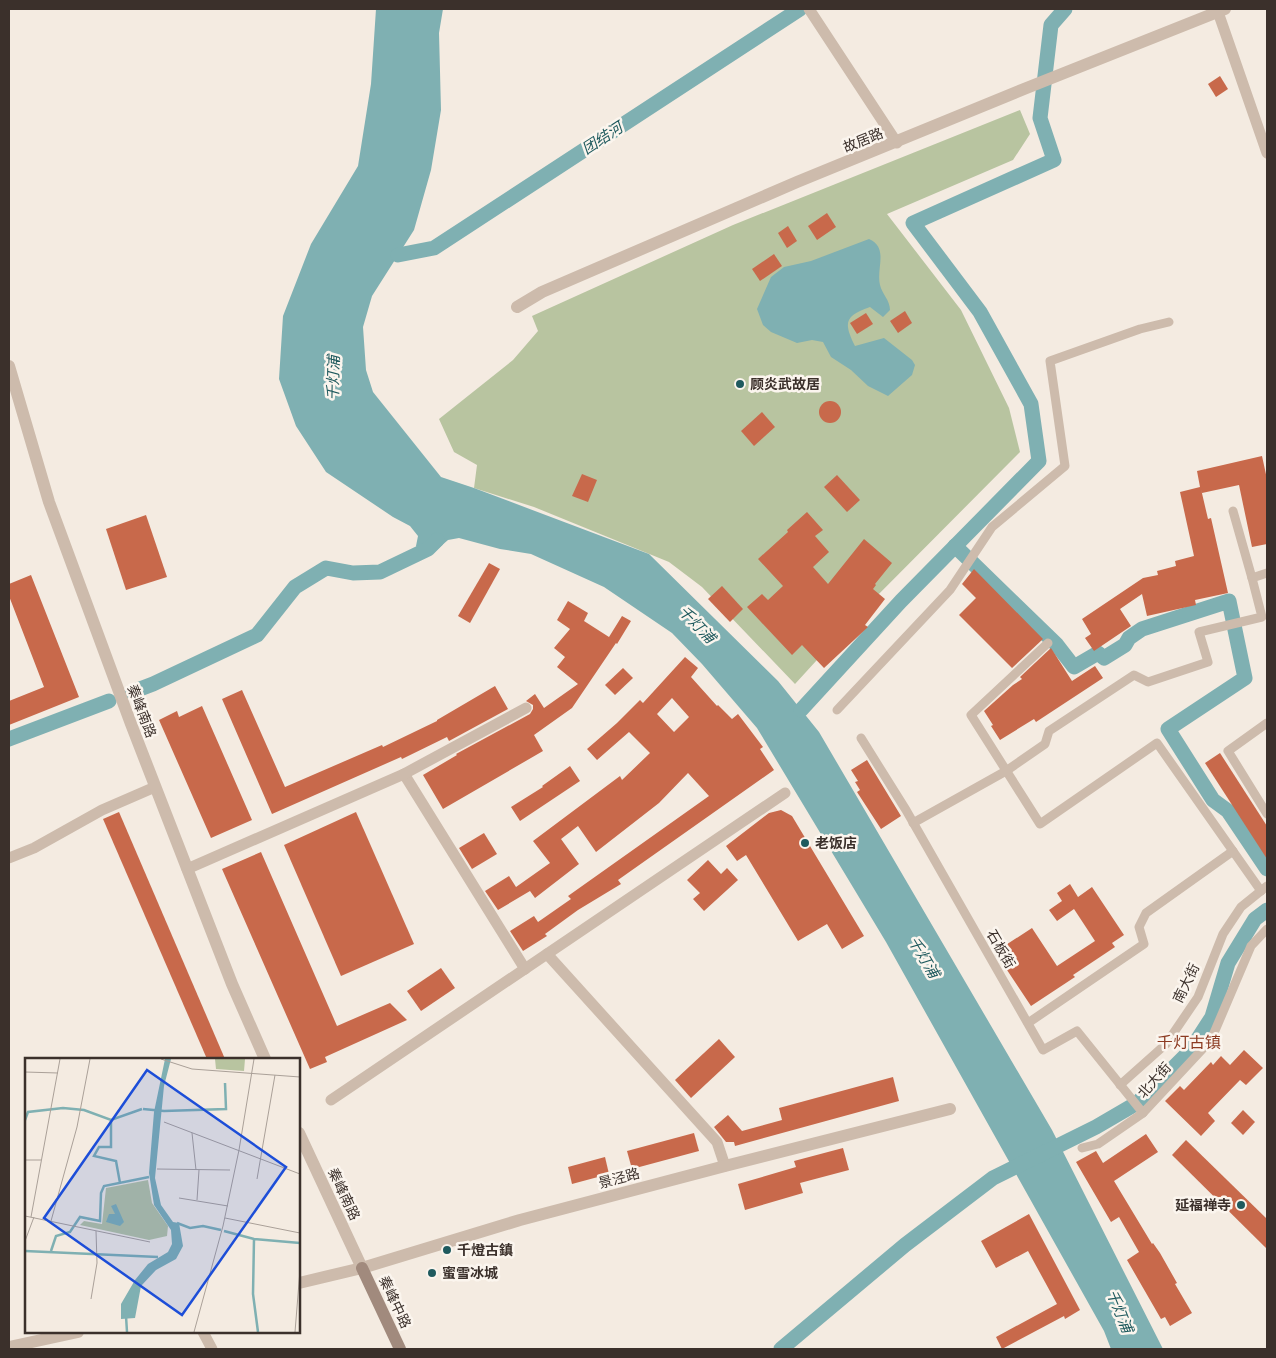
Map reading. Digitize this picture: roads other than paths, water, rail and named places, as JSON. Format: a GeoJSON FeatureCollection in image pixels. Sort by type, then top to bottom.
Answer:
{"type":"FeatureCollection","features":[{"type":"Feature","properties":{"kind":"main road","name":"秦峰中路"},"geometry":{"type":"LineString","coordinates":[[362,1268],[400,1349]]}},
{"type":"Feature","properties":{"kind":"street"},"geometry":{"type":"LineString","coordinates":[[809,9],[896,143]]}},
{"type":"Feature","properties":{"kind":"street"},"geometry":{"type":"LineString","coordinates":[[1222,10],[1267,153]]}},
{"type":"Feature","properties":{"kind":"street","name":"故居路"},"geometry":{"type":"LineString","coordinates":[[517,307],[542,292],[797,182],[1222,10]]}},
{"type":"Feature","properties":{"kind":"street"},"geometry":{"type":"LineString","coordinates":[[837,710],[950,590],[992,527],[1066,466],[1050,361],[1140,329],[1169,322]]}},
{"type":"Feature","properties":{"kind":"street","name":"秦峰南路"},"geometry":{"type":"LineString","coordinates":[[9,366],[49,502],[130,724],[232,984],[265,1058]]}},
{"type":"Feature","properties":{"kind":"street"},"geometry":{"type":"LineString","coordinates":[[913,823],[1006,771],[1045,744],[1049,731],[1134,675],[1148,682],[1208,662],[1199,632],[1265,616],[1233,511]]}},
{"type":"Feature","properties":{"kind":"street"},"geometry":{"type":"LineString","coordinates":[[1252,578],[1267,573]]}},
{"type":"Feature","properties":{"kind":"street"},"geometry":{"type":"LineString","coordinates":[[1048,643],[970,715],[1040,824],[1156,743],[1233,851],[1264,888]]}},
{"type":"Feature","properties":{"kind":"street"},"geometry":{"type":"LineString","coordinates":[[187,869],[404,774],[526,708]]}},
{"type":"Feature","properties":{"kind":"street"},"geometry":{"type":"LineString","coordinates":[[1267,723],[1228,751],[1267,814]]}},
{"type":"Feature","properties":{"kind":"street","name":"石板街"},"geometry":{"type":"LineString","coordinates":[[861,738],[913,823],[1043,1050],[1076,1031],[1143,1113]]}},
{"type":"Feature","properties":{"kind":"street"},"geometry":{"type":"LineString","coordinates":[[404,774],[525,969]]}},
{"type":"Feature","properties":{"kind":"street"},"geometry":{"type":"LineString","coordinates":[[9,858],[34,848],[102,810],[155,787]]}},
{"type":"Feature","properties":{"kind":"street"},"geometry":{"type":"LineString","coordinates":[[331,1100],[785,793]]}},
{"type":"Feature","properties":{"kind":"street"},"geometry":{"type":"LineString","coordinates":[[1028,1023],[1144,944],[1139,927],[1146,913],[1233,851]]}},
{"type":"Feature","properties":{"kind":"street","name":"南大街"},"geometry":{"type":"LineString","coordinates":[[1120,1085],[1166,1044],[1198,997],[1223,934],[1241,907],[1264,888]]}},
{"type":"Feature","properties":{"kind":"street","name":"北大街"},"geometry":{"type":"LineString","coordinates":[[1082,1148],[1098,1144],[1143,1113],[1211,1040],[1252,946],[1267,929]]}},
{"type":"Feature","properties":{"kind":"street"},"geometry":{"type":"LineString","coordinates":[[547,954],[717,1142],[725,1166]]}},
{"type":"Feature","properties":{"kind":"street","name":"景泾路"},"geometry":{"type":"LineString","coordinates":[[300,1283],[362,1268],[520,1220],[950,1109]]}},
{"type":"Feature","properties":{"kind":"street","name":"秦峰南路"},"geometry":{"type":"LineString","coordinates":[[300,1135],[362,1268]]}},
{"type":"Feature","properties":{"kind":"street"},"geometry":{"type":"LineString","coordinates":[[9,1346],[73,1333]]}},
{"type":"Feature","properties":{"kind":"street"},"geometry":{"type":"LineString","coordinates":[[204,1333],[212,1349]]}},
{"type":"Feature","properties":{"kind":"water","name":"千灯浦"},"geometry":{"type":"Polygon","coordinates":[[[376,9],[443,9],[439,33],[441,110],[431,170],[414,230],[372,296],[363,327],[366,370],[373,392],[441,477],[649,554],[778,681],[819,732],[1052,1130],[1163,1349],[1111,1349],[1104,1331],[886,942],[757,728],[702,664],[672,633],[604,587],[531,554],[500,549],[459,538],[448,540],[432,554],[420,552],[416,546],[418,536],[410,526],[393,517],[326,472],[296,426],[279,379],[283,316],[311,244],[358,166],[371,84],[376,9]]]}},
{"type":"Feature","properties":{"kind":"water"},"geometry":{"type":"Polygon","coordinates":[[[869,239],[879,248],[880,285],[889,303],[890,310],[883,317],[870,307],[851,317],[848,325],[855,346],[884,338],[912,360],[915,365],[912,375],[888,396],[868,386],[851,370],[831,357],[823,342],[812,340],[797,343],[771,332],[763,325],[757,309],[771,277],[784,267],[811,261],[869,239]]]}},
{"type":"Feature","properties":{"kind":"waterway","name":"团结河"},"geometry":{"type":"LineString","coordinates":[[398,255],[434,248],[800,9]]}},
{"type":"Feature","properties":{"kind":"waterway"},"geometry":{"type":"LineString","coordinates":[[801,710],[901,601],[1039,461],[1031,404],[980,312],[913,223],[1054,160],[1040,118],[1051,25],[1065,9]]}},
{"type":"Feature","properties":{"kind":"waterway"},"geometry":{"type":"LineString","coordinates":[[132,692],[257,635],[295,587],[326,568],[353,573],[380,572],[428,549],[437,540]]}},
{"type":"Feature","properties":{"kind":"waterway"},"geometry":{"type":"LineString","coordinates":[[955,546],[1057,645],[1074,667],[1098,653],[1104,658],[1125,645],[1129,638],[1142,629],[1229,601],[1245,678],[1168,729],[1213,800],[1228,811],[1267,869]]}},
{"type":"Feature","properties":{"kind":"waterway"},"geometry":{"type":"LineString","coordinates":[[9,739],[109,701]]}},
{"type":"Feature","properties":{"kind":"waterway"},"geometry":{"type":"LineString","coordinates":[[1140,1100],[1190,1051],[1212,1017],[1228,963],[1255,919],[1267,910]]}},
{"type":"Feature","properties":{"kind":"waterway"},"geometry":{"type":"LineString","coordinates":[[781,1349],[905,1245],[993,1178],[1096,1127],[1132,1106]]}},
{"type":"Feature","properties":{"kind":"place","name":"顾炎武故居"},"geometry":{"type":"Point","coordinates":[740,384]}},
{"type":"Feature","properties":{"kind":"place","name":"老饭店"},"geometry":{"type":"Point","coordinates":[805,843]}},
{"type":"Feature","properties":{"kind":"place","name":"延福禅寺"},"geometry":{"type":"Point","coordinates":[1241,1205]}},
{"type":"Feature","properties":{"kind":"place","name":"千燈古鎮"},"geometry":{"type":"Point","coordinates":[447,1250]}},
{"type":"Feature","properties":{"kind":"place","name":"蜜雪冰城"},"geometry":{"type":"Point","coordinates":[432,1273]}},
{"type":"Feature","properties":{"kind":"district","name":"千灯古镇"},"geometry":{"type":"Point","coordinates":[1189,1042]}}]}
